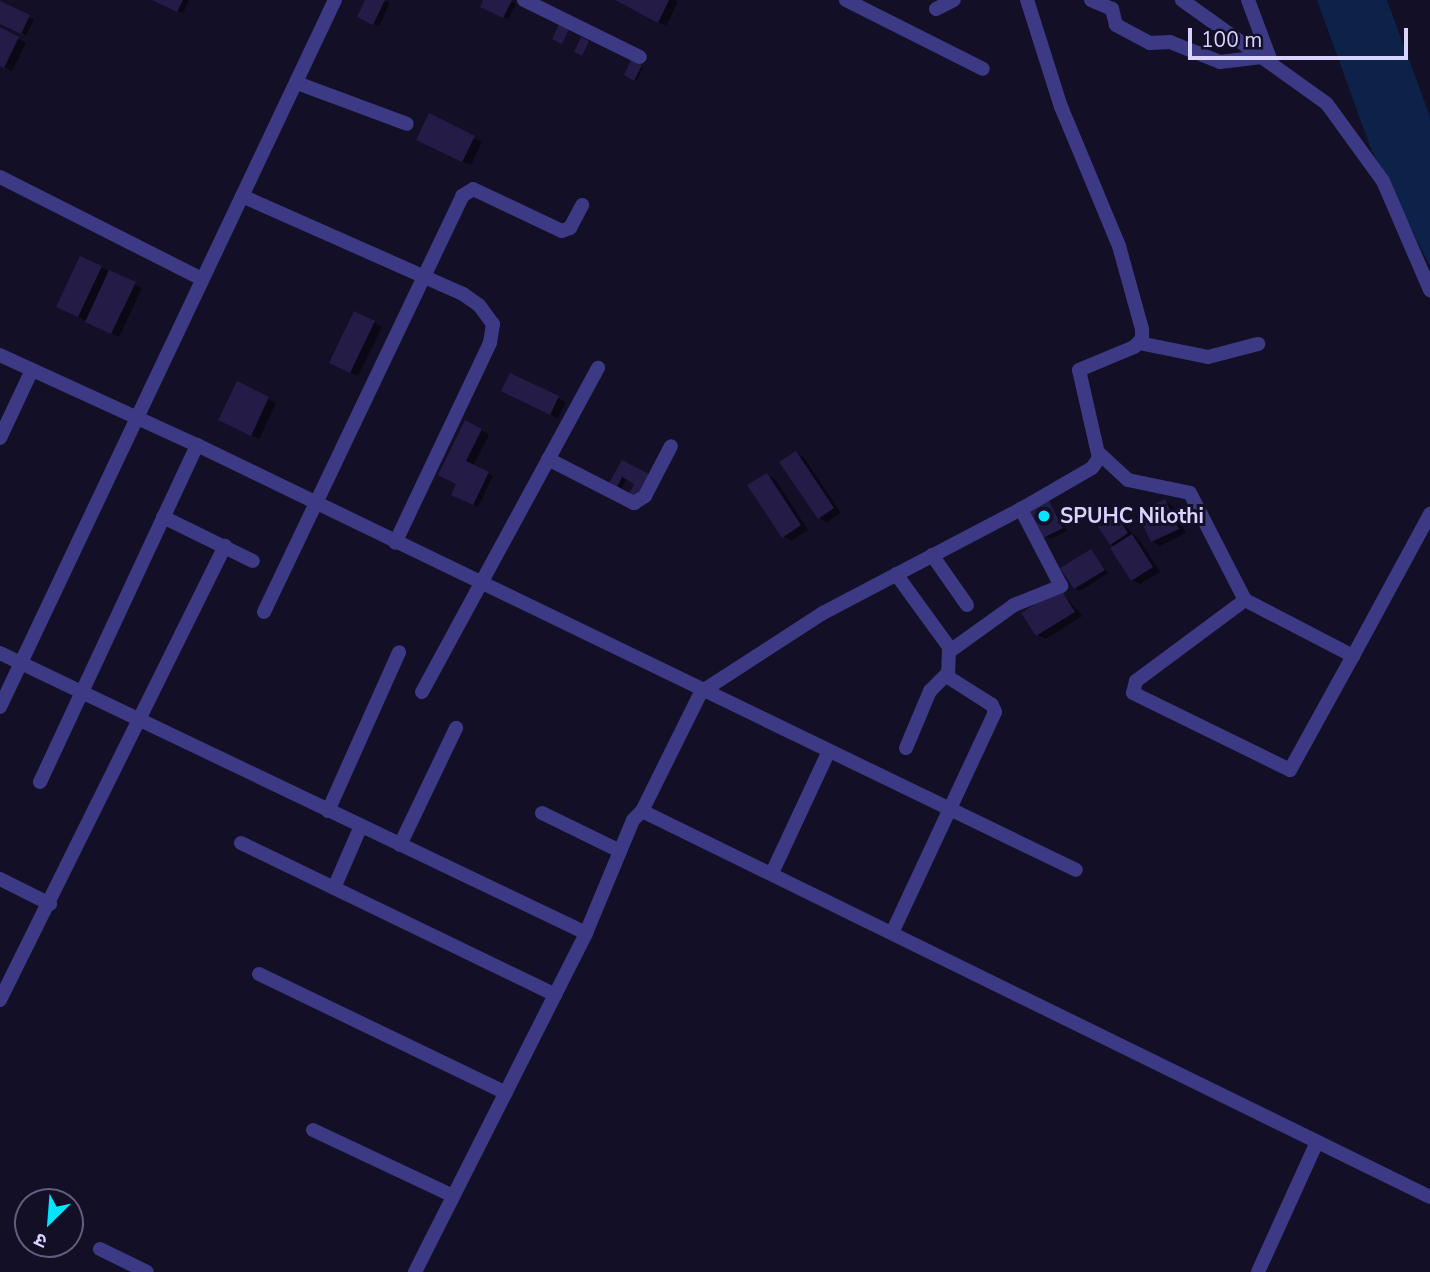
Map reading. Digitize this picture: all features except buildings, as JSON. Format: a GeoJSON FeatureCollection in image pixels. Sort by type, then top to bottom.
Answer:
{"type":"FeatureCollection","features":[{"type":"Feature","properties":{"kind":"street"},"geometry":{"type":"LineString","coordinates":[[0,707],[200,278],[335,0]]}},
{"type":"Feature","properties":{"kind":"street"},"geometry":{"type":"LineString","coordinates":[[524,0],[640,57]]}},
{"type":"Feature","properties":{"kind":"street"},"geometry":{"type":"LineString","coordinates":[[846,0],[983,69]]}},
{"type":"Feature","properties":{"kind":"street"},"geometry":{"type":"LineString","coordinates":[[936,9],[954,0]]}},
{"type":"Feature","properties":{"kind":"street"},"geometry":{"type":"LineString","coordinates":[[1027,0],[1061,107],[1119,246],[1142,329],[1139,343]]}},
{"type":"Feature","properties":{"kind":"street"},"geometry":{"type":"LineString","coordinates":[[1091,0],[1112,9],[1116,25],[1150,43],[1170,42],[1220,62],[1267,60]]}},
{"type":"Feature","properties":{"kind":"street"},"geometry":{"type":"LineString","coordinates":[[1182,0],[1226,36],[1267,60],[1327,104],[1367,157],[1394,203],[1430,290]]}},
{"type":"Feature","properties":{"kind":"street"},"geometry":{"type":"LineString","coordinates":[[1248,0],[1267,60]]}},
{"type":"Feature","properties":{"kind":"street"},"geometry":{"type":"LineString","coordinates":[[297,83],[407,124]]}},
{"type":"Feature","properties":{"kind":"street"},"geometry":{"type":"LineString","coordinates":[[0,177],[200,278]]}},
{"type":"Feature","properties":{"kind":"street"},"geometry":{"type":"LineString","coordinates":[[264,612],[422,276],[469,190],[562,231],[570,228],[582,205]]}},
{"type":"Feature","properties":{"kind":"street"},"geometry":{"type":"LineString","coordinates":[[242,196],[422,276],[479,305],[493,324],[493,334],[395,543]]}},
{"type":"Feature","properties":{"kind":"street"},"geometry":{"type":"LineString","coordinates":[[1258,344],[1208,357],[1139,343],[1079,370],[1083,402],[1100,454],[1128,480],[1190,492],[1245,600],[1353,656]]}},
{"type":"Feature","properties":{"kind":"street"},"geometry":{"type":"LineString","coordinates":[[0,355],[197,445],[701,692],[1076,870]]}},
{"type":"Feature","properties":{"kind":"street"},"geometry":{"type":"LineString","coordinates":[[422,692],[478,583],[598,368]]}},
{"type":"Feature","properties":{"kind":"street"},"geometry":{"type":"LineString","coordinates":[[0,438],[32,370]]}},
{"type":"Feature","properties":{"kind":"street"},"geometry":{"type":"LineString","coordinates":[[40,782],[197,445]]}},
{"type":"Feature","properties":{"kind":"street"},"geometry":{"type":"LineString","coordinates":[[548,459],[634,503],[645,496],[671,446]]}},
{"type":"Feature","properties":{"kind":"street"},"geometry":{"type":"LineString","coordinates":[[415,1272],[586,933],[620,851],[701,692],[813,619],[1021,509],[1092,468],[1100,454]]}},
{"type":"Feature","properties":{"kind":"street"},"geometry":{"type":"LineString","coordinates":[[950,651],[1014,605],[1061,586],[1021,509]]}},
{"type":"Feature","properties":{"kind":"street"},"geometry":{"type":"LineString","coordinates":[[1245,600],[1136,681],[1131,688],[1135,695],[1290,771],[1430,514]]}},
{"type":"Feature","properties":{"kind":"street"},"geometry":{"type":"LineString","coordinates":[[163,517],[253,561]]}},
{"type":"Feature","properties":{"kind":"street"},"geometry":{"type":"LineString","coordinates":[[0,1000],[141,723],[225,547]]}},
{"type":"Feature","properties":{"kind":"street"},"geometry":{"type":"LineString","coordinates":[[932,555],[967,605]]}},
{"type":"Feature","properties":{"kind":"street"},"geometry":{"type":"LineString","coordinates":[[896,574],[950,651],[947,674],[930,691],[906,748]]}},
{"type":"Feature","properties":{"kind":"street"},"geometry":{"type":"LineString","coordinates":[[328,811],[399,652]]}},
{"type":"Feature","properties":{"kind":"street"},"geometry":{"type":"LineString","coordinates":[[0,653],[141,723],[586,933]]}},
{"type":"Feature","properties":{"kind":"street"},"geometry":{"type":"LineString","coordinates":[[892,933],[995,712],[992,705],[947,674]]}},
{"type":"Feature","properties":{"kind":"street"},"geometry":{"type":"LineString","coordinates":[[400,845],[456,728]]}},
{"type":"Feature","properties":{"kind":"street"},"geometry":{"type":"LineString","coordinates":[[772,873],[828,753]]}},
{"type":"Feature","properties":{"kind":"street"},"geometry":{"type":"LineString","coordinates":[[642,811],[1430,1197]]}},
{"type":"Feature","properties":{"kind":"street"},"geometry":{"type":"LineString","coordinates":[[542,813],[620,851]]}},
{"type":"Feature","properties":{"kind":"street"},"geometry":{"type":"LineString","coordinates":[[334,888],[361,826]]}},
{"type":"Feature","properties":{"kind":"street"},"geometry":{"type":"LineString","coordinates":[[241,843],[555,995]]}},
{"type":"Feature","properties":{"kind":"street"},"geometry":{"type":"LineString","coordinates":[[0,879],[50,904]]}},
{"type":"Feature","properties":{"kind":"street"},"geometry":{"type":"LineString","coordinates":[[259,974],[506,1093]]}},
{"type":"Feature","properties":{"kind":"street"},"geometry":{"type":"LineString","coordinates":[[313,1130],[453,1196]]}},
{"type":"Feature","properties":{"kind":"street"},"geometry":{"type":"LineString","coordinates":[[1258,1272],[1317,1142]]}},
{"type":"Feature","properties":{"kind":"street"},"geometry":{"type":"LineString","coordinates":[[100,1249],[147,1272]]}},
{"type":"Feature","properties":{"kind":"water"},"geometry":{"type":"Polygon","coordinates":[[[1317,0],[1387,0],[1430,117],[1430,266],[1371,149],[1317,0]]]}},
{"type":"Feature","properties":{"kind":"place","name":"SPUHC Nilothi"},"geometry":{"type":"Point","coordinates":[1044,516]}}]}
